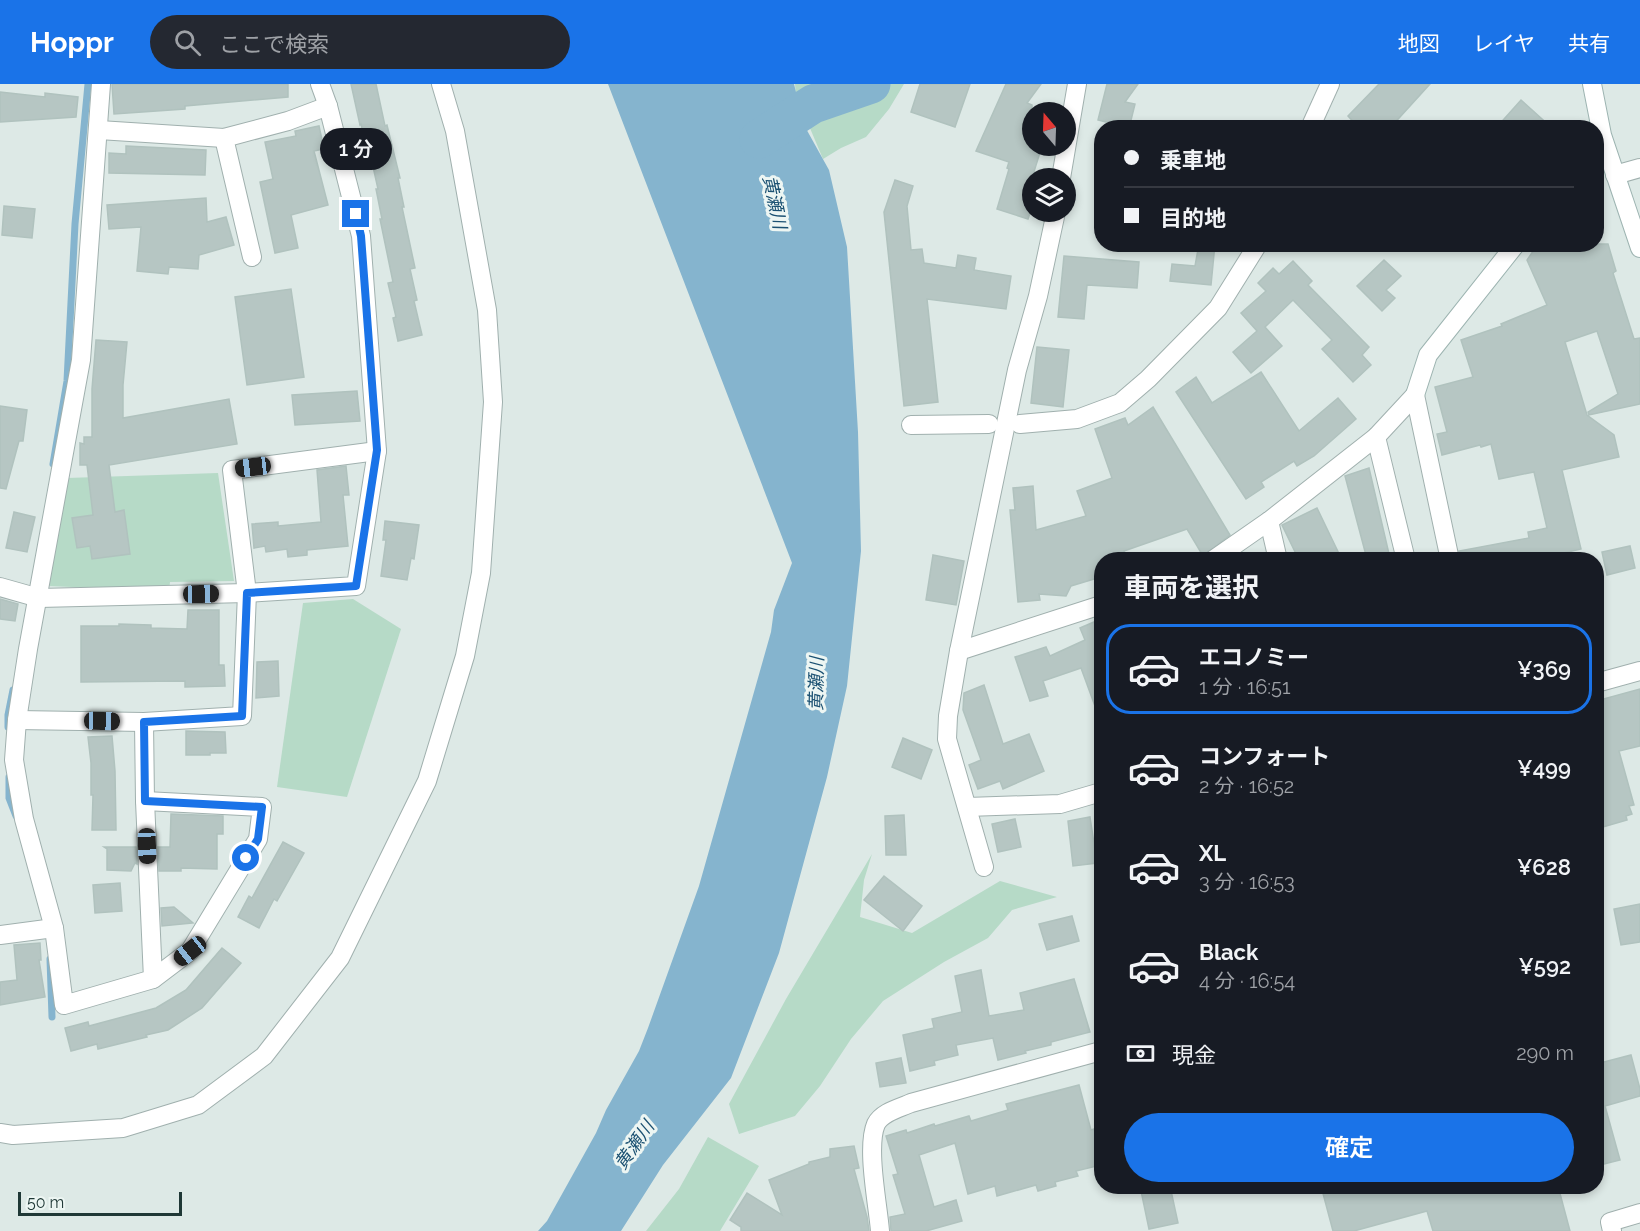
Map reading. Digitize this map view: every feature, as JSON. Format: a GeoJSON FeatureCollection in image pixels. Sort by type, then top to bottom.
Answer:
{"type":"FeatureCollection","features":[{"type":"Feature","properties":{"kind":"street"},"geometry":{"type":"LineString","coordinates":[[100,84],[99,130],[81,360],[17,720],[14,760],[22,807],[54,928],[64,1005],[153,979],[190,951],[258,839],[262,807],[145,801]]}},
{"type":"Feature","properties":{"kind":"street"},"geometry":{"type":"LineString","coordinates":[[0,587],[39,598],[247,593],[356,586],[377,450],[361,236],[328,106],[320,84]]}},
{"type":"Feature","properties":{"kind":"street"},"geometry":{"type":"LineString","coordinates":[[0,1133],[13,1135],[123,1128],[198,1105],[264,1056],[340,958],[427,782],[465,656],[481,573],[493,402],[487,310],[455,131],[441,84]]}},
{"type":"Feature","properties":{"kind":"street"},"geometry":{"type":"LineString","coordinates":[[1063,168],[1077,84]]}},
{"type":"Feature","properties":{"kind":"street"},"geometry":{"type":"LineString","coordinates":[[1314,120],[1330,84]]}},
{"type":"Feature","properties":{"kind":"street"},"geometry":{"type":"LineString","coordinates":[[1592,84],[1597,120]]}},
{"type":"Feature","properties":{"kind":"street"},"geometry":{"type":"LineString","coordinates":[[99,130],[224,138],[288,121],[328,106]]}},
{"type":"Feature","properties":{"kind":"street"},"geometry":{"type":"LineString","coordinates":[[224,138],[252,257]]}},
{"type":"Feature","properties":{"kind":"street"},"geometry":{"type":"LineString","coordinates":[[1604,150],[1640,248]]}},
{"type":"Feature","properties":{"kind":"street"},"geometry":{"type":"LineString","coordinates":[[1615,175],[1640,168]]}},
{"type":"Feature","properties":{"kind":"street"},"geometry":{"type":"LineString","coordinates":[[984,867],[947,740],[948,716],[959,651],[1017,370],[1038,296],[1054,222]]}},
{"type":"Feature","properties":{"kind":"street"},"geometry":{"type":"LineString","coordinates":[[1020,424],[1077,419],[1120,403],[1148,379],[1218,308],[1253,252]]}},
{"type":"Feature","properties":{"kind":"street"},"geometry":{"type":"LineString","coordinates":[[1224,552],[1269,521],[1376,437],[1415,395],[1428,355],[1509,252]]}},
{"type":"Feature","properties":{"kind":"street"},"geometry":{"type":"LineString","coordinates":[[1415,395],[1448,552]]}},
{"type":"Feature","properties":{"kind":"street"},"geometry":{"type":"LineString","coordinates":[[910,424],[989,424]]}},
{"type":"Feature","properties":{"kind":"street"},"geometry":{"type":"LineString","coordinates":[[1376,437],[1404,552]]}},
{"type":"Feature","properties":{"kind":"street"},"geometry":{"type":"LineString","coordinates":[[17,720],[144,722],[242,716],[247,593],[232,470],[377,450]]}},
{"type":"Feature","properties":{"kind":"street"},"geometry":{"type":"LineString","coordinates":[[1269,521],[1276,552]]}},
{"type":"Feature","properties":{"kind":"street"},"geometry":{"type":"LineString","coordinates":[[959,651],[1094,607]]}},
{"type":"Feature","properties":{"kind":"street"},"geometry":{"type":"LineString","coordinates":[[1604,681],[1640,671]]}},
{"type":"Feature","properties":{"kind":"street"},"geometry":{"type":"LineString","coordinates":[[144,722],[153,979]]}},
{"type":"Feature","properties":{"kind":"street"},"geometry":{"type":"LineString","coordinates":[[967,807],[1060,804],[1094,794]]}},
{"type":"Feature","properties":{"kind":"street"},"geometry":{"type":"LineString","coordinates":[[0,934],[54,928]]}},
{"type":"Feature","properties":{"kind":"street"},"geometry":{"type":"LineString","coordinates":[[880,1231],[873,1143],[876,1123],[887,1113],[911,1103],[1094,1054]]}},
{"type":"Feature","properties":{"kind":"street"},"geometry":{"type":"LineString","coordinates":[[1612,1231],[1610,1222],[1640,1213]]}},
{"type":"Feature","properties":{"kind":"green space"},"geometry":{"type":"Polygon","coordinates":[[[795,84],[904,84],[889,109],[866,137],[823,159],[796,95],[795,84]]]}},
{"type":"Feature","properties":{"kind":"green space"},"geometry":{"type":"Polygon","coordinates":[[[218,473],[234,581],[170,582],[169,591],[48,586],[67,478],[218,473]]]}},
{"type":"Feature","properties":{"kind":"green space"},"geometry":{"type":"Polygon","coordinates":[[[353,599],[401,629],[347,797],[277,787],[303,603],[353,599]]]}},
{"type":"Feature","properties":{"kind":"green space"},"geometry":{"type":"Polygon","coordinates":[[[872,854],[864,880],[860,917],[912,933],[1000,881],[1057,897],[1012,910],[988,938],[944,962],[883,1001],[851,1039],[820,1086],[795,1116],[739,1134],[729,1104],[786,999],[872,854]]]}},
{"type":"Feature","properties":{"kind":"green space"},"geometry":{"type":"Polygon","coordinates":[[[708,1137],[759,1166],[720,1231],[646,1231],[679,1189],[708,1137]]]}},
{"type":"Feature","properties":{"kind":"water","name":"黄瀬川"},"geometry":{"type":"Polygon","coordinates":[[[608,84],[794,84],[804,125],[829,170],[847,247],[858,432],[861,551],[847,686],[827,777],[779,953],[731,1078],[663,1165],[621,1231],[538,1231],[547,1221],[596,1133],[606,1110],[639,1051],[648,1028],[699,886],[771,632],[774,610],[792,563],[608,84]]]}},
{"type":"Feature","properties":{"kind":"building"},"geometry":{"type":"Polygon","coordinates":[[[112,84],[288,84],[288,97],[185,106],[185,109],[114,114],[112,84]]]}},
{"type":"Feature","properties":{"kind":"building"},"geometry":{"type":"Polygon","coordinates":[[[351,84],[376,84],[400,178],[398,178],[404,207],[402,207],[415,268],[410,269],[417,300],[414,301],[422,335],[398,341],[393,318],[396,317],[388,283],[393,282],[380,219],[382,219],[376,189],[378,189],[351,84]]]}},
{"type":"Feature","properties":{"kind":"building"},"geometry":{"type":"Polygon","coordinates":[[[920,84],[970,84],[955,127],[911,112],[920,84]]]}},
{"type":"Feature","properties":{"kind":"building"},"geometry":{"type":"Polygon","coordinates":[[[1006,84],[1041,84],[1028,102],[1022,102],[1022,156],[1039,156],[1035,168],[1022,168],[1022,217],[997,209],[1009,162],[976,151],[1006,84]]]}},
{"type":"Feature","properties":{"kind":"building"},"geometry":{"type":"Polygon","coordinates":[[[1107,84],[1138,84],[1125,102],[1135,104],[1131,120],[1098,120],[1107,84]]]}},
{"type":"Feature","properties":{"kind":"building"},"geometry":{"type":"Polygon","coordinates":[[[1379,84],[1430,84],[1397,120],[1352,120],[1348,116],[1379,84]]]}},
{"type":"Feature","properties":{"kind":"building"},"geometry":{"type":"Polygon","coordinates":[[[0,92],[45,97],[45,93],[78,97],[76,117],[0,122],[0,92]]]}},
{"type":"Feature","properties":{"kind":"building"},"geometry":{"type":"Polygon","coordinates":[[[1521,100],[1543,120],[1503,120],[1521,100]]]}},
{"type":"Feature","properties":{"kind":"building"},"geometry":{"type":"Polygon","coordinates":[[[319,126],[324,149],[314,151],[328,205],[291,215],[298,248],[275,253],[260,182],[273,179],[265,142],[296,136],[295,131],[319,126]]]}},
{"type":"Feature","properties":{"kind":"building"},"geometry":{"type":"Polygon","coordinates":[[[126,146],[206,150],[205,175],[109,173],[109,153],[126,154],[126,146]]]}},
{"type":"Feature","properties":{"kind":"building"},"geometry":{"type":"Polygon","coordinates":[[[895,180],[913,186],[907,206],[911,250],[922,249],[924,263],[956,268],[958,255],[976,258],[974,270],[1011,276],[1006,309],[927,299],[938,402],[904,406],[884,212],[895,180]]]}},
{"type":"Feature","properties":{"kind":"building"},"geometry":{"type":"Polygon","coordinates":[[[206,198],[207,222],[226,217],[234,245],[199,255],[198,269],[169,267],[168,274],[137,271],[141,227],[109,229],[107,205],[206,198]]]}},
{"type":"Feature","properties":{"kind":"building"},"geometry":{"type":"Polygon","coordinates":[[[4,206],[35,209],[32,238],[2,235],[4,206]]]}},
{"type":"Feature","properties":{"kind":"building"},"geometry":{"type":"Polygon","coordinates":[[[1604,244],[1608,244],[1616,271],[1613,273],[1634,339],[1640,338],[1640,404],[1589,415],[1588,412],[1618,394],[1597,331],[1565,342],[1587,415],[1614,435],[1619,457],[1562,470],[1581,549],[1568,552],[1459,552],[1529,538],[1528,532],[1547,528],[1534,472],[1499,479],[1491,444],[1442,455],[1437,434],[1447,432],[1435,387],[1473,377],[1461,340],[1502,326],[1501,324],[1547,305],[1527,260],[1532,252],[1604,252],[1604,244]]]}},
{"type":"Feature","properties":{"kind":"building"},"geometry":{"type":"Polygon","coordinates":[[[1198,252],[1214,252],[1211,285],[1170,281],[1172,264],[1195,266],[1198,252]]]}},
{"type":"Feature","properties":{"kind":"building"},"geometry":{"type":"Polygon","coordinates":[[[1064,256],[1139,262],[1137,288],[1087,285],[1084,319],[1058,317],[1064,256]]]}},
{"type":"Feature","properties":{"kind":"building"},"geometry":{"type":"Polygon","coordinates":[[[1384,260],[1401,276],[1386,290],[1395,298],[1382,311],[1357,286],[1384,260]]]}},
{"type":"Feature","properties":{"kind":"building"},"geometry":{"type":"Polygon","coordinates":[[[1293,261],[1312,281],[1308,285],[1369,347],[1362,355],[1371,365],[1353,382],[1322,349],[1332,340],[1293,300],[1265,327],[1282,346],[1251,373],[1233,352],[1257,331],[1241,313],[1266,291],[1258,283],[1273,268],[1279,274],[1293,261]]]}},
{"type":"Feature","properties":{"kind":"building"},"geometry":{"type":"Polygon","coordinates":[[[291,289],[304,377],[247,385],[235,297],[291,289]]]}},
{"type":"Feature","properties":{"kind":"building"},"geometry":{"type":"Polygon","coordinates":[[[96,340],[127,342],[123,418],[229,399],[237,444],[109,465],[115,512],[124,510],[130,554],[92,559],[90,546],[77,548],[72,518],[93,515],[87,465],[80,465],[80,443],[84,444],[84,437],[92,437],[92,389],[96,340]]]}},
{"type":"Feature","properties":{"kind":"building"},"geometry":{"type":"Polygon","coordinates":[[[1037,347],[1069,350],[1063,407],[1031,403],[1037,347]]]}},
{"type":"Feature","properties":{"kind":"building"},"geometry":{"type":"Polygon","coordinates":[[[1261,372],[1299,431],[1338,398],[1356,419],[1314,456],[1297,466],[1294,461],[1261,482],[1264,487],[1246,499],[1176,392],[1196,377],[1212,403],[1261,372]]]}},
{"type":"Feature","properties":{"kind":"building"},"geometry":{"type":"Polygon","coordinates":[[[357,391],[360,421],[295,425],[292,395],[357,391]]]}},
{"type":"Feature","properties":{"kind":"building"},"geometry":{"type":"Polygon","coordinates":[[[0,406],[27,410],[23,441],[19,441],[6,489],[0,488],[0,406]]]}},
{"type":"Feature","properties":{"kind":"building"},"geometry":{"type":"Polygon","coordinates":[[[1153,407],[1230,535],[1208,552],[1201,552],[1187,529],[1124,552],[1094,552],[1094,579],[1071,586],[1066,596],[1039,594],[1040,600],[1018,602],[1010,510],[1015,510],[1013,488],[1033,486],[1036,530],[1086,516],[1077,491],[1112,478],[1095,429],[1125,418],[1128,425],[1153,407]]]}},
{"type":"Feature","properties":{"kind":"building"},"geometry":{"type":"Polygon","coordinates":[[[346,466],[349,495],[343,495],[348,546],[307,550],[307,555],[288,557],[287,549],[266,552],[265,546],[254,548],[252,524],[278,522],[278,526],[321,522],[317,470],[346,466]]]}},
{"type":"Feature","properties":{"kind":"building"},"geometry":{"type":"Polygon","coordinates":[[[1369,468],[1389,552],[1365,552],[1345,476],[1369,468]]]}},
{"type":"Feature","properties":{"kind":"building"},"geometry":{"type":"Polygon","coordinates":[[[1317,508],[1338,552],[1295,552],[1282,525],[1317,508]]]}},
{"type":"Feature","properties":{"kind":"building"},"geometry":{"type":"Polygon","coordinates":[[[14,512],[35,517],[27,552],[6,548],[14,512]]]}},
{"type":"Feature","properties":{"kind":"building"},"geometry":{"type":"Polygon","coordinates":[[[385,521],[419,525],[414,559],[411,558],[407,580],[381,576],[386,540],[383,540],[385,521]]]}},
{"type":"Feature","properties":{"kind":"building"},"geometry":{"type":"Polygon","coordinates":[[[1630,546],[1635,568],[1607,575],[1604,552],[1602,552],[1630,546]]]}},
{"type":"Feature","properties":{"kind":"building"},"geometry":{"type":"Polygon","coordinates":[[[933,555],[964,561],[956,605],[926,600],[933,555]]]}},
{"type":"Feature","properties":{"kind":"building"},"geometry":{"type":"Polygon","coordinates":[[[0,599],[18,604],[15,621],[0,619],[0,599]]]}},
{"type":"Feature","properties":{"kind":"building"},"geometry":{"type":"Polygon","coordinates":[[[188,610],[219,610],[219,665],[224,665],[225,686],[185,687],[185,681],[81,682],[81,626],[119,626],[119,624],[187,629],[188,610]]]}},
{"type":"Feature","properties":{"kind":"building"},"geometry":{"type":"Polygon","coordinates":[[[1094,622],[1094,703],[1081,668],[1043,681],[1048,696],[1030,701],[1015,657],[1046,647],[1050,656],[1085,640],[1080,628],[1094,622]]]}},
{"type":"Feature","properties":{"kind":"building"},"geometry":{"type":"Polygon","coordinates":[[[278,661],[279,696],[256,698],[257,662],[278,661]]]}},
{"type":"Feature","properties":{"kind":"building"},"geometry":{"type":"Polygon","coordinates":[[[984,685],[1003,744],[1029,734],[1044,771],[1003,789],[1000,781],[978,789],[969,765],[981,760],[963,710],[964,693],[984,685]]]}},
{"type":"Feature","properties":{"kind":"building"},"geometry":{"type":"Polygon","coordinates":[[[1640,689],[1640,746],[1619,751],[1634,805],[1629,806],[1632,814],[1626,816],[1627,820],[1604,827],[1604,699],[1640,689]]]}},
{"type":"Feature","properties":{"kind":"building"},"geometry":{"type":"Polygon","coordinates":[[[186,731],[225,732],[226,753],[186,755],[186,731]]]}},
{"type":"Feature","properties":{"kind":"building"},"geometry":{"type":"Polygon","coordinates":[[[112,736],[116,830],[92,830],[93,795],[91,795],[88,737],[112,736]]]}},
{"type":"Feature","properties":{"kind":"building"},"geometry":{"type":"Polygon","coordinates":[[[903,738],[932,750],[921,779],[892,767],[903,738]]]}},
{"type":"Feature","properties":{"kind":"building"},"geometry":{"type":"Polygon","coordinates":[[[171,814],[223,816],[223,834],[217,834],[217,869],[181,868],[181,871],[159,871],[158,847],[170,847],[171,814]]]}},
{"type":"Feature","properties":{"kind":"building"},"geometry":{"type":"Polygon","coordinates":[[[904,815],[906,855],[886,855],[885,816],[904,815]]]}},
{"type":"Feature","properties":{"kind":"building"},"geometry":{"type":"Polygon","coordinates":[[[1090,817],[1094,863],[1073,866],[1068,821],[1090,817]]]}},
{"type":"Feature","properties":{"kind":"building"},"geometry":{"type":"Polygon","coordinates":[[[1015,819],[1021,847],[998,852],[992,824],[1015,819]]]}},
{"type":"Feature","properties":{"kind":"building"},"geometry":{"type":"Polygon","coordinates":[[[283,842],[304,853],[277,901],[274,899],[259,928],[238,917],[249,896],[252,898],[283,842]]]}},
{"type":"Feature","properties":{"kind":"building"},"geometry":{"type":"Polygon","coordinates":[[[104,847],[136,847],[137,864],[135,863],[131,871],[107,870],[107,849],[104,847]]]}},
{"type":"Feature","properties":{"kind":"building"},"geometry":{"type":"Polygon","coordinates":[[[884,876],[922,906],[903,931],[864,900],[884,876]]]}},
{"type":"Feature","properties":{"kind":"building"},"geometry":{"type":"Polygon","coordinates":[[[120,883],[122,911],[95,913],[93,885],[120,883]]]}},
{"type":"Feature","properties":{"kind":"building"},"geometry":{"type":"Polygon","coordinates":[[[1640,904],[1640,942],[1621,945],[1614,909],[1640,904]]]}},
{"type":"Feature","properties":{"kind":"building"},"geometry":{"type":"Polygon","coordinates":[[[174,907],[193,923],[162,926],[161,908],[174,907]]]}},
{"type":"Feature","properties":{"kind":"building"},"geometry":{"type":"Polygon","coordinates":[[[1072,916],[1079,941],[1047,950],[1039,924],[1072,916]]]}},
{"type":"Feature","properties":{"kind":"building"},"geometry":{"type":"Polygon","coordinates":[[[40,943],[41,960],[39,960],[45,997],[0,1005],[0,982],[17,980],[14,945],[40,943]]]}},
{"type":"Feature","properties":{"kind":"building"},"geometry":{"type":"Polygon","coordinates":[[[222,948],[241,963],[202,1008],[168,1030],[146,1035],[147,1037],[98,1049],[97,1044],[71,1051],[65,1028],[88,1022],[89,1026],[156,1008],[186,990],[222,948]]]}},
{"type":"Feature","properties":{"kind":"building"},"geometry":{"type":"Polygon","coordinates":[[[981,970],[989,1016],[1024,1010],[1020,993],[1074,979],[1090,1032],[998,1060],[993,1038],[956,1045],[958,1055],[934,1061],[935,1065],[910,1071],[903,1035],[934,1028],[932,1019],[962,1012],[955,976],[981,970]]]}},
{"type":"Feature","properties":{"kind":"building"},"geometry":{"type":"Polygon","coordinates":[[[1631,1055],[1640,1096],[1605,1106],[1620,1160],[1604,1164],[1604,1062],[1631,1055]]]}},
{"type":"Feature","properties":{"kind":"building"},"geometry":{"type":"Polygon","coordinates":[[[901,1058],[906,1083],[880,1087],[876,1063],[901,1058]]]}},
{"type":"Feature","properties":{"kind":"building"},"geometry":{"type":"Polygon","coordinates":[[[1079,1085],[1091,1130],[1094,1129],[1094,1167],[1076,1171],[1078,1176],[1055,1182],[1056,1186],[1038,1191],[1036,1185],[997,1196],[995,1186],[968,1194],[955,1143],[919,1155],[934,1207],[956,1200],[962,1221],[926,1231],[891,1231],[890,1217],[905,1214],[893,1175],[898,1174],[886,1136],[906,1130],[907,1133],[969,1116],[971,1121],[1008,1110],[1006,1104],[1079,1085]]]}},
{"type":"Feature","properties":{"kind":"building"},"geometry":{"type":"Polygon","coordinates":[[[854,1146],[859,1168],[854,1169],[869,1231],[741,1231],[741,1227],[730,1220],[747,1193],[782,1215],[769,1180],[809,1164],[809,1162],[830,1157],[830,1149],[854,1146]]]}},
{"type":"Feature","properties":{"kind":"building"},"geometry":{"type":"Polygon","coordinates":[[[1142,1194],[1172,1194],[1178,1223],[1149,1229],[1142,1194]]]}},
{"type":"Feature","properties":{"kind":"building"},"geometry":{"type":"Polygon","coordinates":[[[1323,1194],[1560,1194],[1570,1231],[1433,1231],[1427,1211],[1354,1231],[1333,1231],[1323,1194]]]}},
{"type":"Feature","properties":{"kind":"waterway"},"geometry":{"type":"LineString","coordinates":[[53,464],[67,381],[75,224],[88,84]]}},
{"type":"Feature","properties":{"kind":"waterway"},"geometry":{"type":"LineString","coordinates":[[759,139],[813,104],[871,84]]}},
{"type":"Feature","properties":{"kind":"waterway"},"geometry":{"type":"LineString","coordinates":[[8,727],[13,690]]}},
{"type":"Feature","properties":{"kind":"waterway"},"geometry":{"type":"LineString","coordinates":[[9,777],[9,798],[16,816]]}},
{"type":"Feature","properties":{"kind":"waterway"},"geometry":{"type":"LineString","coordinates":[[50,959],[52,1017]]}},
{"type":"Feature","properties":{"kind":"route"},"geometry":{"type":"LineString","coordinates":[[246,858],[258,839],[262,807],[145,801],[144,722],[242,716],[247,593],[356,586],[377,450],[361,236],[356,214]]}}]}
